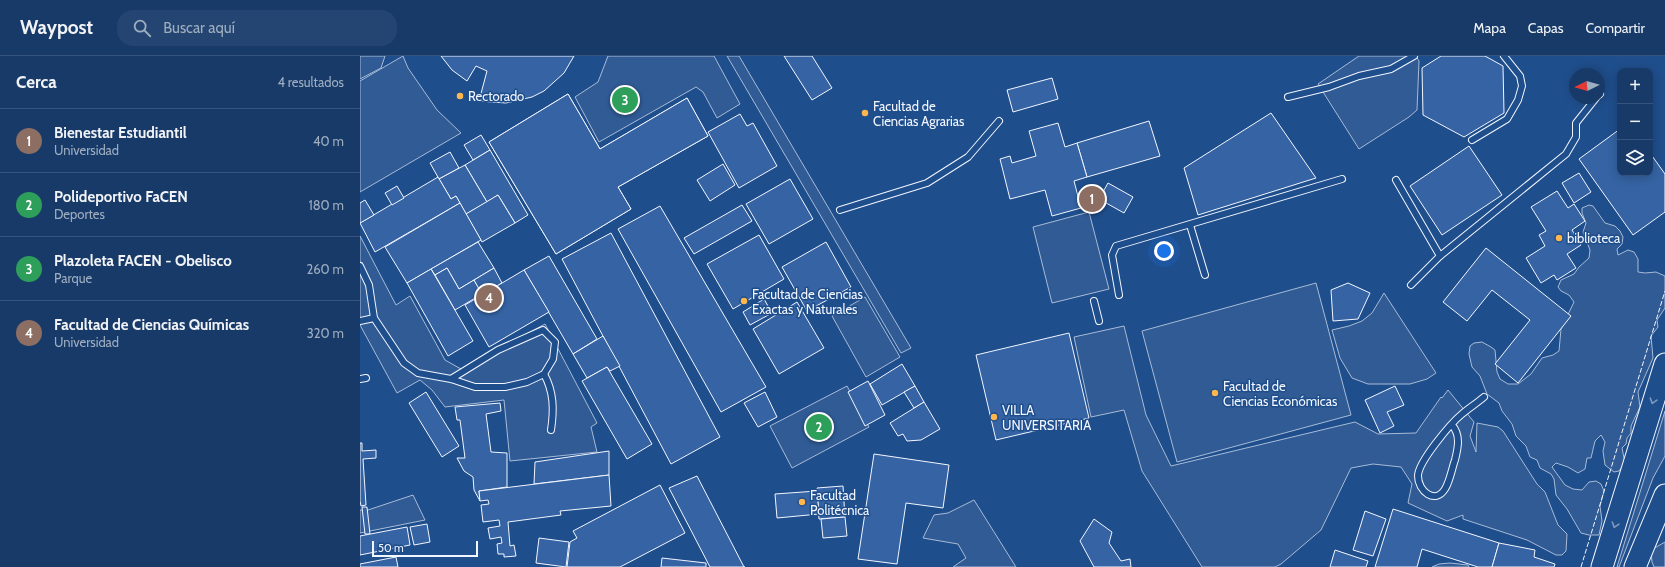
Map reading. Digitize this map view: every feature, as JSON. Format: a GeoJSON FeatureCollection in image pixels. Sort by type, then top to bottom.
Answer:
{"type":"FeatureCollection","features":[{"type":"Feature","properties":{"kind":"highway"},"geometry":{"type":"LineString","coordinates":[[1602,567],[1665,364]]}},
{"type":"Feature","properties":{"kind":"highway"},"geometry":{"type":"LineString","coordinates":[[1635,567],[1665,495]]}},
{"type":"Feature","properties":{"kind":"lane"},"geometry":{"type":"LineString","coordinates":[[1288,97],[1329,87],[1359,76],[1391,69],[1414,56]]}},
{"type":"Feature","properties":{"kind":"lane"},"geometry":{"type":"LineString","coordinates":[[1472,140],[1507,119],[1518,100],[1522,86],[1520,76],[1504,56]]}},
{"type":"Feature","properties":{"kind":"lane"},"geometry":{"type":"LineString","coordinates":[[1411,285],[1440,256],[1566,154],[1576,137],[1576,123],[1591,104]]}},
{"type":"Feature","properties":{"kind":"lane"},"geometry":{"type":"LineString","coordinates":[[840,210],[927,184],[968,157],[999,121]]}},
{"type":"Feature","properties":{"kind":"lane"},"geometry":{"type":"LineString","coordinates":[[1119,295],[1112,255],[1116,246],[1342,180]]}},
{"type":"Feature","properties":{"kind":"lane"},"geometry":{"type":"LineString","coordinates":[[1396,180],[1440,256]]}},
{"type":"Feature","properties":{"kind":"lane"},"geometry":{"type":"LineString","coordinates":[[1190,225],[1205,275]]}},
{"type":"Feature","properties":{"kind":"lane"},"geometry":{"type":"LineString","coordinates":[[360,266],[369,285],[374,318],[404,363],[418,373],[451,379],[475,387],[505,387],[527,382],[544,374],[553,360],[555,342],[543,330],[498,350],[451,379]]}},
{"type":"Feature","properties":{"kind":"lane"},"geometry":{"type":"LineString","coordinates":[[1094,301],[1099,321]]}},
{"type":"Feature","properties":{"kind":"lane"},"geometry":{"type":"LineString","coordinates":[[360,321],[374,318]]}},
{"type":"Feature","properties":{"kind":"lane"},"geometry":{"type":"LineString","coordinates":[[544,374],[551,387],[553,415],[551,430]]}},
{"type":"Feature","properties":{"kind":"lane"},"geometry":{"type":"LineString","coordinates":[[1452,425],[1456,430],[1458,442],[1455,460],[1445,489],[1438,495],[1430,496],[1423,492],[1418,475],[1424,461],[1452,425],[1461,414],[1484,397]]}},
{"type":"Feature","properties":{"kind":"shaded area"},"geometry":{"type":"Polygon","coordinates":[[[360,56],[385,56],[381,68],[360,79],[360,56]]]}},
{"type":"Feature","properties":{"kind":"shaded area"},"geometry":{"type":"Polygon","coordinates":[[[403,56],[408,68],[437,110],[461,133],[360,192],[360,81],[403,56]]]}},
{"type":"Feature","properties":{"kind":"shaded area"},"geometry":{"type":"Polygon","coordinates":[[[608,56],[714,56],[740,104],[717,118],[703,92],[696,87],[599,142],[575,97],[598,82],[608,56]]]}},
{"type":"Feature","properties":{"kind":"shaded area"},"geometry":{"type":"Polygon","coordinates":[[[727,56],[739,56],[911,348],[901,353],[727,56]]]}},
{"type":"Feature","properties":{"kind":"shaded area"},"geometry":{"type":"Polygon","coordinates":[[[1359,56],[1416,56],[1419,61],[1417,110],[1409,117],[1359,149],[1318,84],[1359,56]]]}},
{"type":"Feature","properties":{"kind":"shaded area"},"geometry":{"type":"Polygon","coordinates":[[[1589,205],[1593,206],[1605,223],[1615,226],[1620,231],[1623,237],[1622,244],[1617,249],[1618,255],[1628,250],[1634,252],[1638,259],[1638,272],[1656,272],[1665,276],[1665,308],[1657,320],[1658,327],[1651,336],[1653,358],[1638,392],[1640,407],[1631,426],[1631,433],[1627,438],[1626,444],[1622,448],[1625,463],[1619,471],[1614,472],[1605,465],[1603,451],[1605,442],[1601,435],[1595,441],[1591,458],[1587,458],[1585,469],[1578,473],[1568,467],[1556,463],[1552,467],[1565,485],[1573,489],[1582,490],[1589,482],[1596,481],[1601,484],[1604,491],[1600,506],[1602,521],[1599,535],[1581,533],[1567,509],[1556,495],[1554,479],[1551,474],[1540,468],[1537,460],[1530,457],[1526,446],[1516,436],[1512,424],[1502,411],[1499,403],[1487,394],[1480,376],[1472,367],[1469,354],[1470,346],[1474,343],[1482,342],[1491,347],[1495,350],[1497,372],[1500,379],[1508,384],[1518,384],[1531,374],[1542,358],[1553,355],[1559,351],[1561,329],[1574,302],[1569,295],[1561,291],[1558,287],[1561,280],[1574,274],[1589,258],[1590,250],[1583,232],[1586,223],[1582,213],[1582,208],[1589,205]]]}},
{"type":"Feature","properties":{"kind":"shaded area"},"geometry":{"type":"Polygon","coordinates":[[[1089,212],[1109,289],[1052,303],[1033,227],[1089,212]]]}},
{"type":"Feature","properties":{"kind":"shaded area"},"geometry":{"type":"Polygon","coordinates":[[[360,236],[396,305],[410,296],[445,360],[461,369],[545,324],[597,423],[591,427],[597,452],[510,461],[504,400],[445,407],[432,390],[420,380],[397,393],[360,325],[360,236]]]}},
{"type":"Feature","properties":{"kind":"shaded area"},"geometry":{"type":"Polygon","coordinates":[[[1316,283],[1351,415],[1177,462],[1142,331],[1316,283]]]}},
{"type":"Feature","properties":{"kind":"shaded area"},"geometry":{"type":"Polygon","coordinates":[[[1384,293],[1436,373],[1427,379],[1410,384],[1368,384],[1352,378],[1340,358],[1332,330],[1362,321],[1372,313],[1384,293]]]}},
{"type":"Feature","properties":{"kind":"shaded area"},"geometry":{"type":"Polygon","coordinates":[[[865,297],[900,357],[866,377],[832,316],[865,297]]]}},
{"type":"Feature","properties":{"kind":"shaded area"},"geometry":{"type":"Polygon","coordinates":[[[1124,326],[1146,415],[1171,466],[1355,422],[1378,434],[1416,433],[1441,397],[1442,398],[1448,390],[1474,422],[1470,436],[1476,452],[1477,423],[1498,427],[1503,431],[1537,484],[1545,492],[1558,525],[1567,534],[1566,551],[1562,555],[1556,555],[1527,540],[1463,519],[1463,515],[1447,521],[1408,503],[1412,484],[1401,467],[1373,464],[1351,468],[1321,530],[1281,564],[1275,567],[1202,567],[1142,471],[1124,410],[1091,417],[1074,337],[1124,326]]]}},
{"type":"Feature","properties":{"kind":"shaded area"},"geometry":{"type":"Polygon","coordinates":[[[847,386],[869,427],[792,468],[770,426],[847,386]]]}},
{"type":"Feature","properties":{"kind":"shaded area"},"geometry":{"type":"Polygon","coordinates":[[[1665,411],[1665,456],[1653,478],[1619,567],[1617,567],[1665,411]]]}},
{"type":"Feature","properties":{"kind":"shaded area"},"geometry":{"type":"Polygon","coordinates":[[[413,495],[425,520],[360,533],[360,510],[368,510],[413,495]]]}},
{"type":"Feature","properties":{"kind":"shaded area"},"geometry":{"type":"Polygon","coordinates":[[[974,500],[1016,567],[953,567],[966,558],[958,544],[923,538],[934,515],[948,513],[974,500]]]}},
{"type":"Feature","properties":{"kind":"shaded area"},"geometry":{"type":"Polygon","coordinates":[[[1665,542],[1665,567],[1654,567],[1651,550],[1665,542]]]}},
{"type":"Feature","properties":{"kind":"shaded area"},"geometry":{"type":"Polygon","coordinates":[[[1450,563],[1468,565],[1469,567],[1432,567],[1439,564],[1450,563]]]}},
{"type":"Feature","properties":{"kind":"building"},"geometry":{"type":"Polygon","coordinates":[[[441,56],[574,56],[564,73],[544,91],[532,97],[506,103],[479,101],[487,71],[476,66],[467,81],[452,70],[441,56]]]}},
{"type":"Feature","properties":{"kind":"building"},"geometry":{"type":"Polygon","coordinates":[[[784,56],[812,56],[832,88],[812,100],[784,56]]]}},
{"type":"Feature","properties":{"kind":"building"},"geometry":{"type":"Polygon","coordinates":[[[1441,56],[1485,56],[1503,66],[1504,113],[1464,137],[1423,115],[1422,68],[1441,56]]]}},
{"type":"Feature","properties":{"kind":"building"},"geometry":{"type":"Polygon","coordinates":[[[1052,78],[1058,99],[1013,112],[1007,90],[1052,78]]]}},
{"type":"Feature","properties":{"kind":"building"},"geometry":{"type":"Polygon","coordinates":[[[568,94],[600,149],[687,98],[708,136],[618,187],[631,209],[556,254],[489,142],[568,94]],[[553,137],[531,150],[567,210],[589,197],[553,137]]]}},
{"type":"Feature","properties":{"kind":"building"},"geometry":{"type":"Polygon","coordinates":[[[568,94],[600,149],[687,98],[708,136],[618,187],[631,209],[556,254],[489,142],[568,94]]]}},
{"type":"Feature","properties":{"kind":"building"},"geometry":{"type":"Polygon","coordinates":[[[1271,113],[1316,178],[1198,215],[1184,168],[1271,113]]]}},
{"type":"Feature","properties":{"kind":"building"},"geometry":{"type":"Polygon","coordinates":[[[740,114],[747,126],[753,123],[777,166],[739,188],[708,132],[740,114]]]}},
{"type":"Feature","properties":{"kind":"building"},"geometry":{"type":"Polygon","coordinates":[[[1149,121],[1160,156],[1087,177],[1077,143],[1149,121]]]}},
{"type":"Feature","properties":{"kind":"building"},"geometry":{"type":"Polygon","coordinates":[[[1058,123],[1065,147],[1077,143],[1087,177],[1074,181],[1081,208],[1052,216],[1045,190],[1010,199],[1000,159],[1010,156],[1012,163],[1036,156],[1029,131],[1058,123]]]}},
{"type":"Feature","properties":{"kind":"building"},"geometry":{"type":"Polygon","coordinates":[[[1617,131],[1617,176],[1653,176],[1653,157],[1665,174],[1665,212],[1633,235],[1579,159],[1617,131]]]}},
{"type":"Feature","properties":{"kind":"building"},"geometry":{"type":"Polygon","coordinates":[[[481,135],[490,150],[473,160],[464,145],[481,135]]]}},
{"type":"Feature","properties":{"kind":"building"},"geometry":{"type":"Polygon","coordinates":[[[1469,146],[1502,195],[1442,235],[1410,186],[1469,146]]]}},
{"type":"Feature","properties":{"kind":"building"},"geometry":{"type":"Polygon","coordinates":[[[490,150],[528,215],[515,223],[498,195],[487,202],[465,165],[490,150]]]}},
{"type":"Feature","properties":{"kind":"building"},"geometry":{"type":"Polygon","coordinates":[[[450,152],[459,168],[439,179],[430,163],[450,152]]]}},
{"type":"Feature","properties":{"kind":"building"},"geometry":{"type":"Polygon","coordinates":[[[723,164],[735,185],[710,201],[697,180],[723,164]]]}},
{"type":"Feature","properties":{"kind":"building"},"geometry":{"type":"Polygon","coordinates":[[[465,165],[487,202],[466,214],[456,196],[451,199],[439,179],[465,165]]]}},
{"type":"Feature","properties":{"kind":"building"},"geometry":{"type":"Polygon","coordinates":[[[1579,173],[1591,192],[1574,203],[1562,183],[1579,173]]]}},
{"type":"Feature","properties":{"kind":"building"},"geometry":{"type":"Polygon","coordinates":[[[438,177],[451,199],[456,196],[460,203],[375,252],[360,223],[438,177]]]}},
{"type":"Feature","properties":{"kind":"building"},"geometry":{"type":"Polygon","coordinates":[[[790,179],[813,219],[769,244],[746,204],[790,179]]]}},
{"type":"Feature","properties":{"kind":"building"},"geometry":{"type":"Polygon","coordinates":[[[1108,183],[1133,197],[1124,213],[1099,199],[1108,183]]]}},
{"type":"Feature","properties":{"kind":"building"},"geometry":{"type":"Polygon","coordinates":[[[397,186],[404,198],[392,205],[385,193],[397,186]]]}},
{"type":"Feature","properties":{"kind":"building","name":"biblioteca"},"geometry":{"type":"Polygon","coordinates":[[[1557,191],[1568,208],[1574,204],[1585,221],[1572,230],[1581,245],[1567,254],[1576,268],[1557,280],[1554,275],[1541,283],[1526,258],[1545,246],[1539,235],[1546,231],[1531,207],[1557,191]]]}},
{"type":"Feature","properties":{"kind":"building"},"geometry":{"type":"Polygon","coordinates":[[[498,195],[515,223],[482,242],[466,214],[498,195]]]}},
{"type":"Feature","properties":{"kind":"building"},"geometry":{"type":"Polygon","coordinates":[[[365,200],[374,215],[360,223],[360,203],[365,200]]]}},
{"type":"Feature","properties":{"kind":"building"},"geometry":{"type":"Polygon","coordinates":[[[460,203],[481,240],[407,283],[385,247],[460,203]]]}},
{"type":"Feature","properties":{"kind":"building"},"geometry":{"type":"Polygon","coordinates":[[[742,205],[752,221],[694,254],[684,238],[742,205]]]}},
{"type":"Feature","properties":{"kind":"building"},"geometry":{"type":"Polygon","coordinates":[[[660,206],[766,387],[721,412],[618,229],[660,206]]]}},
{"type":"Feature","properties":{"kind":"building"},"geometry":{"type":"Polygon","coordinates":[[[611,233],[720,437],[671,464],[562,259],[611,233]]]}},
{"type":"Feature","properties":{"kind":"building"},"geometry":{"type":"Polygon","coordinates":[[[759,235],[784,279],[733,309],[707,264],[759,235]]]}},
{"type":"Feature","properties":{"kind":"building"},"geometry":{"type":"Polygon","coordinates":[[[478,242],[494,268],[459,289],[447,268],[435,275],[431,269],[478,242]]]}},
{"type":"Feature","properties":{"kind":"building"},"geometry":{"type":"Polygon","coordinates":[[[826,242],[851,287],[807,311],[782,267],[826,242]]]}},
{"type":"Feature","properties":{"kind":"building"},"geometry":{"type":"Polygon","coordinates":[[[1486,248],[1571,316],[1518,383],[1495,364],[1530,320],[1492,290],[1467,321],[1443,302],[1486,248]]]}},
{"type":"Feature","properties":{"kind":"building"},"geometry":{"type":"Polygon","coordinates":[[[549,256],[597,339],[573,354],[524,270],[549,256]]]}},
{"type":"Feature","properties":{"kind":"building"},"geometry":{"type":"Polygon","coordinates":[[[447,268],[459,289],[474,280],[482,294],[455,310],[435,275],[447,268]]]}},
{"type":"Feature","properties":{"kind":"building"},"geometry":{"type":"Polygon","coordinates":[[[494,268],[502,283],[482,294],[474,280],[494,268]]]}},
{"type":"Feature","properties":{"kind":"building"},"geometry":{"type":"Polygon","coordinates":[[[431,269],[473,341],[448,356],[407,283],[431,269]]]}},
{"type":"Feature","properties":{"kind":"building"},"geometry":{"type":"Polygon","coordinates":[[[524,270],[549,312],[489,347],[465,305],[524,270]]]}},
{"type":"Feature","properties":{"kind":"building"},"geometry":{"type":"Polygon","coordinates":[[[1348,283],[1370,293],[1358,319],[1333,321],[1331,290],[1348,283]]]}},
{"type":"Feature","properties":{"kind":"building"},"geometry":{"type":"Polygon","coordinates":[[[764,299],[772,313],[750,325],[743,312],[764,299]]]}},
{"type":"Feature","properties":{"kind":"building"},"geometry":{"type":"Polygon","coordinates":[[[797,302],[824,348],[779,374],[753,329],[797,302]]]}},
{"type":"Feature","properties":{"kind":"building"},"geometry":{"type":"Polygon","coordinates":[[[1069,333],[1089,418],[996,440],[976,355],[1069,333]]]}},
{"type":"Feature","properties":{"kind":"building"},"geometry":{"type":"Polygon","coordinates":[[[603,336],[620,366],[610,371],[607,367],[587,378],[573,354],[603,336]]]}},
{"type":"Feature","properties":{"kind":"building"},"geometry":{"type":"Polygon","coordinates":[[[902,364],[915,386],[882,405],[870,384],[902,364]]]}},
{"type":"Feature","properties":{"kind":"building"},"geometry":{"type":"Polygon","coordinates":[[[607,367],[652,444],[627,459],[582,381],[607,367]]]}},
{"type":"Feature","properties":{"kind":"building"},"geometry":{"type":"Polygon","coordinates":[[[868,381],[885,415],[865,426],[848,392],[868,381]]]}},
{"type":"Feature","properties":{"kind":"building"},"geometry":{"type":"Polygon","coordinates":[[[915,386],[924,402],[914,408],[904,392],[915,386]]]}},
{"type":"Feature","properties":{"kind":"building"},"geometry":{"type":"Polygon","coordinates":[[[1395,386],[1404,405],[1387,412],[1394,426],[1380,433],[1365,400],[1395,386]]]}},
{"type":"Feature","properties":{"kind":"building"},"geometry":{"type":"Polygon","coordinates":[[[426,392],[459,446],[442,457],[409,403],[426,392]]]}},
{"type":"Feature","properties":{"kind":"building"},"geometry":{"type":"Polygon","coordinates":[[[765,392],[777,417],[758,427],[744,403],[765,392]]]}},
{"type":"Feature","properties":{"kind":"building"},"geometry":{"type":"Polygon","coordinates":[[[924,402],[940,429],[921,440],[907,441],[903,434],[898,436],[890,423],[924,402]]]}},
{"type":"Feature","properties":{"kind":"building"},"geometry":{"type":"Polygon","coordinates":[[[500,403],[501,411],[486,414],[491,452],[507,453],[507,487],[479,491],[480,501],[474,490],[473,477],[464,471],[457,458],[465,458],[460,420],[457,420],[455,407],[500,403]]]}},
{"type":"Feature","properties":{"kind":"building"},"geometry":{"type":"Polygon","coordinates":[[[360,443],[362,443],[362,451],[376,450],[376,458],[363,459],[366,505],[361,506],[360,501],[360,443]]]}},
{"type":"Feature","properties":{"kind":"building"},"geometry":{"type":"Polygon","coordinates":[[[609,451],[609,475],[534,484],[535,462],[609,451]]]}},
{"type":"Feature","properties":{"kind":"building"},"geometry":{"type":"Polygon","coordinates":[[[874,454],[949,465],[943,508],[906,503],[897,564],[858,559],[874,454]]]}},
{"type":"Feature","properties":{"kind":"building"},"geometry":{"type":"Polygon","coordinates":[[[609,475],[611,506],[560,511],[561,515],[508,522],[510,546],[514,545],[516,556],[504,557],[504,554],[498,554],[497,544],[502,543],[501,537],[490,539],[488,528],[500,526],[499,520],[483,522],[481,505],[489,504],[488,500],[480,501],[479,491],[609,475]]]}},
{"type":"Feature","properties":{"kind":"building"},"geometry":{"type":"Polygon","coordinates":[[[697,476],[744,567],[710,567],[669,488],[697,476]]]}},
{"type":"Feature","properties":{"kind":"building"},"geometry":{"type":"Polygon","coordinates":[[[660,485],[685,533],[620,567],[567,567],[570,542],[577,538],[573,531],[660,485]]]}},
{"type":"Feature","properties":{"kind":"building"},"geometry":{"type":"Polygon","coordinates":[[[843,486],[845,517],[819,519],[817,488],[843,486]]]}},
{"type":"Feature","properties":{"kind":"building"},"geometry":{"type":"Polygon","coordinates":[[[817,491],[819,514],[777,518],[775,494],[817,491]]]}},
{"type":"Feature","properties":{"kind":"building"},"geometry":{"type":"Polygon","coordinates":[[[362,507],[367,507],[370,534],[365,534],[362,507]]]}},
{"type":"Feature","properties":{"kind":"building"},"geometry":{"type":"Polygon","coordinates":[[[1393,509],[1499,543],[1492,567],[1478,567],[1422,549],[1417,567],[1375,567],[1393,509]]]}},
{"type":"Feature","properties":{"kind":"building"},"geometry":{"type":"Polygon","coordinates":[[[1365,511],[1386,519],[1373,556],[1353,550],[1365,511]]]}},
{"type":"Feature","properties":{"kind":"building"},"geometry":{"type":"Polygon","coordinates":[[[845,517],[847,536],[823,538],[821,519],[845,517]]]}},
{"type":"Feature","properties":{"kind":"building"},"geometry":{"type":"Polygon","coordinates":[[[1094,519],[1112,532],[1109,543],[1121,561],[1130,559],[1131,567],[1094,567],[1080,541],[1094,519]]]}},
{"type":"Feature","properties":{"kind":"building"},"geometry":{"type":"Polygon","coordinates":[[[427,524],[430,542],[414,545],[410,527],[427,524]]]}},
{"type":"Feature","properties":{"kind":"building"},"geometry":{"type":"Polygon","coordinates":[[[407,527],[410,545],[360,555],[360,536],[407,527]]]}},
{"type":"Feature","properties":{"kind":"building"},"geometry":{"type":"Polygon","coordinates":[[[539,538],[569,542],[566,567],[536,563],[539,538]]]}},
{"type":"Feature","properties":{"kind":"building"},"geometry":{"type":"Polygon","coordinates":[[[1499,543],[1535,550],[1534,557],[1555,564],[1554,567],[1492,567],[1499,543]]]}},
{"type":"Feature","properties":{"kind":"building"},"geometry":{"type":"Polygon","coordinates":[[[1335,550],[1368,561],[1366,567],[1330,567],[1335,550]]]}},
{"type":"Feature","properties":{"kind":"building"},"geometry":{"type":"Polygon","coordinates":[[[396,557],[398,567],[360,567],[360,564],[396,557]]]}},
{"type":"Feature","properties":{"kind":"building"},"geometry":{"type":"Polygon","coordinates":[[[662,558],[706,563],[706,567],[661,567],[662,558]]]}},
{"type":"Feature","properties":{"kind":"fence"},"geometry":{"type":"LineString","coordinates":[[1581,567],[1665,291]]}},
{"type":"Feature","properties":{"kind":"place","name":"Rectorado"},"geometry":{"type":"Point","coordinates":[460,96]}},
{"type":"Feature","properties":{"kind":"place","name":"Plazoleta FACEN - Obelisco"},"geometry":{"type":"Point","coordinates":[625,100]}},
{"type":"Feature","properties":{"kind":"place","name":"Facultad de Ciencias Agrarias"},"geometry":{"type":"Point","coordinates":[865,113]}},
{"type":"Feature","properties":{"kind":"place","name":"Bienestar Estudiantil"},"geometry":{"type":"Point","coordinates":[1092,199]}},
{"type":"Feature","properties":{"kind":"place","name":"biblioteca"},"geometry":{"type":"Point","coordinates":[1559,238]}},
{"type":"Feature","properties":{"kind":"place","name":"Facultad de Ciencias Químicas"},"geometry":{"type":"Point","coordinates":[489,298]}},
{"type":"Feature","properties":{"kind":"place","name":"Facultad de Ciencias Exactas y Naturales"},"geometry":{"type":"Point","coordinates":[744,301]}},
{"type":"Feature","properties":{"kind":"place","name":"Facultad de Ciencias Económicas"},"geometry":{"type":"Point","coordinates":[1215,393]}},
{"type":"Feature","properties":{"kind":"place","name":"VILLA UNIVERSITARIA"},"geometry":{"type":"Point","coordinates":[994,417]}},
{"type":"Feature","properties":{"kind":"place","name":"Polideportivo FaCEN"},"geometry":{"type":"Point","coordinates":[819,427]}},
{"type":"Feature","properties":{"kind":"place","name":"Facultad Politécnica"},"geometry":{"type":"Point","coordinates":[802,502]}}]}
